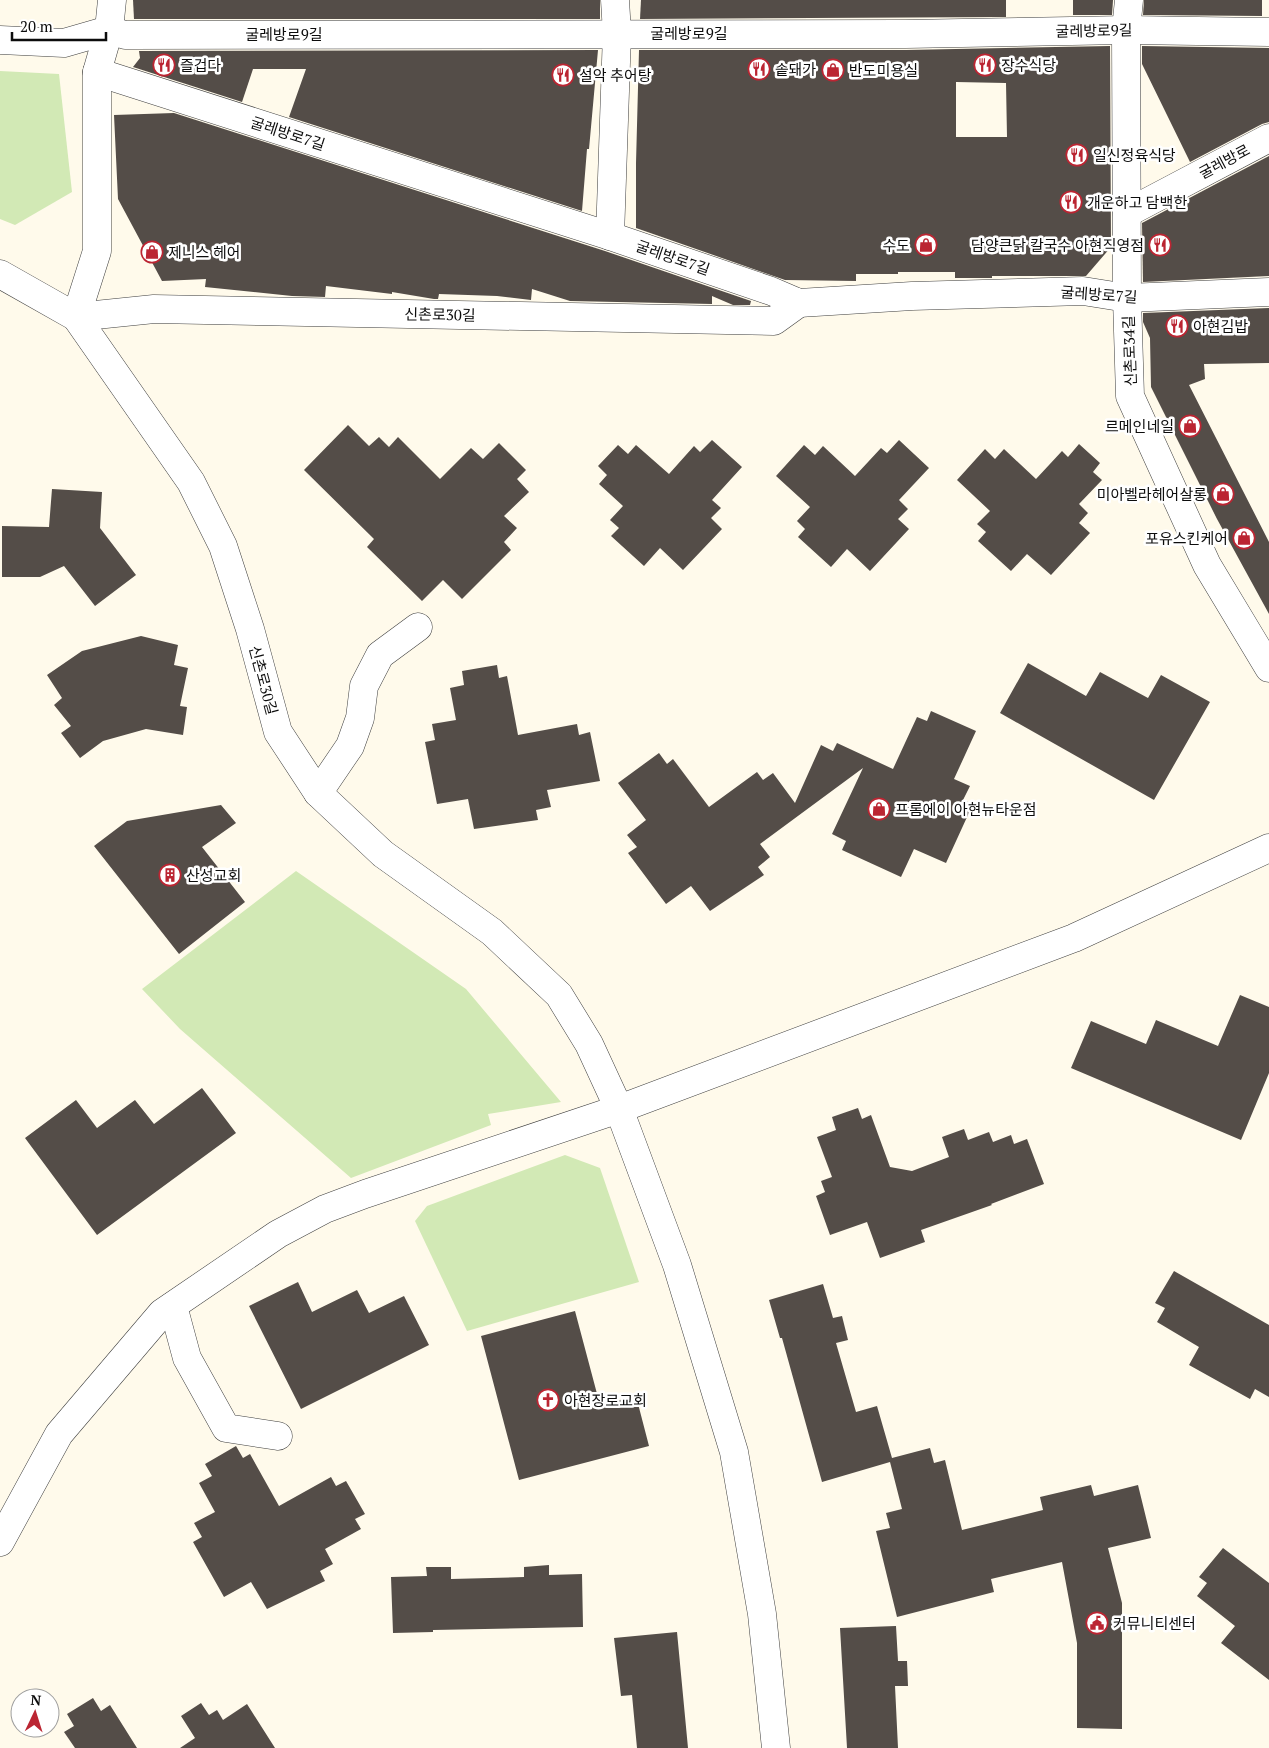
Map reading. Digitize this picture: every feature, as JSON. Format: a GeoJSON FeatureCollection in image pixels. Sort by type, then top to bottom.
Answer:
{"type":"FeatureCollection","features":[{"type":"Feature","properties":{"kind":"street"},"geometry":{"type":"LineString","coordinates":[[0,274],[76,317],[97,251],[97,72],[109,30],[112,0]]}},
{"type":"Feature","properties":{"kind":"street"},"geometry":{"type":"LineString","coordinates":[[610,236],[617,33],[615,0]]}},
{"type":"Feature","properties":{"kind":"street","name":"신촌로34길"},"geometry":{"type":"LineString","coordinates":[[1129,0],[1126,30],[1127,298],[1130,396],[1207,565],[1269,668]]}},
{"type":"Feature","properties":{"kind":"street"},"geometry":{"type":"LineString","coordinates":[[0,40],[64,43],[109,30]]}},
{"type":"Feature","properties":{"kind":"street","name":"굴레방로9길"},"geometry":{"type":"LineString","coordinates":[[109,30],[125,35],[906,34],[1126,30],[1269,32]]}},
{"type":"Feature","properties":{"kind":"street","name":"굴레방로7길"},"geometry":{"type":"LineString","coordinates":[[97,72],[610,236],[771,291],[799,303],[912,296],[1083,291],[1127,298],[1269,292]]}},
{"type":"Feature","properties":{"kind":"street","name":"굴레방로"},"geometry":{"type":"LineString","coordinates":[[1127,213],[1269,138]]}},
{"type":"Feature","properties":{"kind":"street","name":"신촌로30길"},"geometry":{"type":"LineString","coordinates":[[776,1748],[762,1614],[734,1452],[677,1265],[619,1109],[589,1044],[560,995],[492,932],[383,854],[318,793],[278,732],[250,629],[219,538],[192,482],[76,317],[154,309],[774,320],[799,303]]}},
{"type":"Feature","properties":{"kind":"street"},"geometry":{"type":"LineString","coordinates":[[318,793],[350,746],[360,718],[364,686],[380,655],[418,627]]}},
{"type":"Feature","properties":{"kind":"street"},"geometry":{"type":"LineString","coordinates":[[0,1542],[58,1434],[162,1313],[278,1234],[326,1209],[371,1192],[619,1109],[1074,938],[1269,848]]}},
{"type":"Feature","properties":{"kind":"street"},"geometry":{"type":"LineString","coordinates":[[173,1306],[186,1358],[226,1428],[278,1436]]}},
{"type":"Feature","properties":{"kind":"green space"},"geometry":{"type":"Polygon","coordinates":[[[0,71],[59,74],[72,192],[15,225],[0,219],[0,71]]]}},
{"type":"Feature","properties":{"kind":"green space"},"geometry":{"type":"Polygon","coordinates":[[[296,871],[466,989],[561,1102],[488,1114],[491,1125],[351,1178],[180,1029],[142,989],[296,871]]]}},
{"type":"Feature","properties":{"kind":"green space"},"geometry":{"type":"Polygon","coordinates":[[[565,1155],[600,1168],[639,1282],[467,1331],[415,1221],[427,1206],[565,1155]]]}},
{"type":"Feature","properties":{"kind":"building"},"geometry":{"type":"Polygon","coordinates":[[[133,0],[600,0],[600,19],[134,19],[133,0]]]}},
{"type":"Feature","properties":{"kind":"building"},"geometry":{"type":"Polygon","coordinates":[[[641,0],[1006,0],[1006,17],[640,19],[641,0]]]}},
{"type":"Feature","properties":{"kind":"building"},"geometry":{"type":"Polygon","coordinates":[[[1073,0],[1113,0],[1112,15],[1073,15],[1073,0]]]}},
{"type":"Feature","properties":{"kind":"building"},"geometry":{"type":"Polygon","coordinates":[[[1144,0],[1262,0],[1262,16],[1143,15],[1144,0]]]}},
{"type":"Feature","properties":{"kind":"building"},"geometry":{"type":"Polygon","coordinates":[[[1110,46],[1111,247],[1086,276],[955,278],[955,272],[898,272],[898,274],[856,274],[856,281],[785,280],[636,228],[639,50],[906,50],[1110,46]],[[956,82],[956,137],[1007,137],[1006,83],[956,82]]]}},
{"type":"Feature","properties":{"kind":"building"},"geometry":{"type":"Polygon","coordinates":[[[1142,46],[1269,48],[1269,122],[1190,162],[1142,64],[1142,46]]]}},
{"type":"Feature","properties":{"kind":"building"},"geometry":{"type":"Polygon","coordinates":[[[598,50],[582,211],[289,117],[306,69],[253,69],[242,102],[133,67],[140,58],[139,51],[598,50]]]}},
{"type":"Feature","properties":{"kind":"building"},"geometry":{"type":"Polygon","coordinates":[[[174,113],[605,251],[751,301],[750,305],[733,305],[712,296],[712,304],[570,301],[532,289],[531,300],[497,296],[439,294],[438,299],[434,299],[392,292],[392,294],[326,286],[325,297],[292,296],[205,287],[206,279],[162,281],[118,199],[114,115],[174,113]]]}},
{"type":"Feature","properties":{"kind":"building"},"geometry":{"type":"Polygon","coordinates":[[[1269,156],[1269,276],[1143,282],[1142,223],[1269,156]]]}},
{"type":"Feature","properties":{"kind":"building"},"geometry":{"type":"Polygon","coordinates":[[[1269,308],[1269,363],[1204,364],[1205,379],[1189,385],[1269,542],[1269,614],[1217,519],[1151,387],[1150,338],[1143,322],[1143,313],[1269,308]]]}},
{"type":"Feature","properties":{"kind":"building"},"geometry":{"type":"Polygon","coordinates":[[[348,425],[369,446],[379,437],[389,447],[398,437],[440,479],[471,448],[483,459],[499,443],[526,470],[517,479],[529,492],[504,516],[517,528],[504,542],[511,550],[462,599],[443,580],[422,601],[367,547],[374,539],[304,470],[348,425]]]}},
{"type":"Feature","properties":{"kind":"building"},"geometry":{"type":"Polygon","coordinates":[[[712,440],[742,467],[712,500],[721,508],[711,518],[722,529],[683,570],[660,548],[644,566],[611,536],[619,528],[610,520],[623,506],[599,484],[607,475],[598,466],[618,445],[628,454],[636,445],[669,474],[694,446],[700,452],[712,440]]]}},
{"type":"Feature","properties":{"kind":"building"},"geometry":{"type":"Polygon","coordinates":[[[899,440],[929,468],[899,500],[908,509],[898,519],[909,529],[870,571],[847,549],[831,567],[798,537],[805,529],[797,521],[810,507],[776,476],[804,445],[815,455],[823,446],[855,476],[881,448],[887,453],[899,440]]]}},
{"type":"Feature","properties":{"kind":"building"},"geometry":{"type":"Polygon","coordinates":[[[1079,444],[1100,463],[1093,472],[1102,480],[1079,504],[1088,513],[1079,523],[1090,533],[1051,575],[1027,554],[1011,571],[978,541],[986,532],[977,524],[990,511],[957,480],[985,449],[995,459],[1004,449],[1036,479],[1062,451],[1068,457],[1079,444]]]}},
{"type":"Feature","properties":{"kind":"building"},"geometry":{"type":"Polygon","coordinates":[[[52,489],[102,492],[100,528],[136,575],[95,606],[64,566],[40,577],[2,577],[2,526],[49,527],[52,489]]]}},
{"type":"Feature","properties":{"kind":"building"},"geometry":{"type":"Polygon","coordinates":[[[141,636],[178,645],[174,665],[188,668],[180,706],[187,707],[183,735],[146,729],[103,741],[80,758],[61,733],[71,726],[54,705],[62,698],[47,675],[82,651],[141,636]]]}},
{"type":"Feature","properties":{"kind":"building"},"geometry":{"type":"Polygon","coordinates":[[[1028,663],[1086,696],[1100,672],[1148,698],[1161,675],[1210,702],[1154,800],[1000,713],[1028,663]]]}},
{"type":"Feature","properties":{"kind":"building"},"geometry":{"type":"Polygon","coordinates":[[[497,665],[499,678],[507,676],[518,735],[577,724],[579,735],[590,732],[600,781],[547,790],[551,807],[536,810],[538,820],[474,829],[468,799],[437,804],[425,742],[435,740],[432,724],[456,720],[450,688],[464,685],[462,671],[497,665]]]}},
{"type":"Feature","properties":{"kind":"building"},"geometry":{"type":"Polygon","coordinates":[[[931,711],[976,731],[954,779],[970,786],[963,800],[973,804],[946,863],[914,849],[901,877],[842,850],[846,841],[832,834],[863,768],[760,844],[770,857],[758,867],[764,875],[710,911],[691,886],[666,904],[628,853],[637,847],[627,835],[646,820],[618,783],[659,753],[667,764],[673,759],[709,807],[757,772],[763,780],[773,773],[795,803],[821,745],[833,751],[837,743],[893,769],[917,717],[927,721],[931,711]]]}},
{"type":"Feature","properties":{"kind":"building","name":"산성교회"},"geometry":{"type":"Polygon","coordinates":[[[221,805],[236,823],[202,847],[245,902],[179,954],[94,846],[127,821],[221,805]]]}},
{"type":"Feature","properties":{"kind":"building"},"geometry":{"type":"Polygon","coordinates":[[[1240,995],[1269,1007],[1269,1073],[1241,1140],[1071,1068],[1091,1021],[1146,1044],[1156,1020],[1218,1046],[1240,995]]]}},
{"type":"Feature","properties":{"kind":"building"},"geometry":{"type":"Polygon","coordinates":[[[202,1088],[236,1133],[97,1235],[25,1138],[76,1100],[97,1128],[135,1100],[154,1124],[202,1088]]]}},
{"type":"Feature","properties":{"kind":"building"},"geometry":{"type":"Polygon","coordinates":[[[858,1108],[862,1119],[871,1115],[890,1167],[912,1171],[949,1157],[942,1137],[964,1129],[968,1140],[989,1132],[993,1142],[1011,1135],[1014,1144],[1027,1139],[1044,1184],[921,1230],[925,1242],[880,1258],[867,1222],[830,1235],[816,1196],[825,1192],[821,1181],[832,1177],[817,1137],[836,1130],[832,1117],[858,1108]]]}},
{"type":"Feature","properties":{"kind":"building"},"geometry":{"type":"Polygon","coordinates":[[[1174,1271],[1269,1325],[1269,1397],[1255,1389],[1250,1399],[1189,1365],[1199,1347],[1157,1322],[1165,1308],[1155,1303],[1174,1271]]]}},
{"type":"Feature","properties":{"kind":"building"},"geometry":{"type":"Polygon","coordinates":[[[298,1282],[312,1312],[357,1290],[369,1313],[404,1296],[429,1345],[301,1409],[249,1306],[298,1282]]]}},
{"type":"Feature","properties":{"kind":"building"},"geometry":{"type":"Polygon","coordinates":[[[823,1284],[833,1318],[842,1316],[848,1340],[836,1343],[856,1412],[877,1406],[892,1458],[930,1448],[934,1463],[945,1460],[962,1530],[1043,1510],[1040,1497],[1091,1485],[1094,1496],[1138,1485],[1151,1538],[1108,1548],[1122,1603],[1122,1729],[1077,1728],[1077,1643],[1062,1562],[991,1579],[994,1592],[897,1617],[876,1531],[890,1528],[886,1513],[902,1509],[890,1462],[822,1482],[782,1338],[780,1338],[769,1300],[823,1284]]]}},
{"type":"Feature","properties":{"kind":"building","name":"아현장로교회"},"geometry":{"type":"Polygon","coordinates":[[[575,1311],[600,1405],[636,1396],[649,1446],[519,1480],[481,1336],[575,1311]]]}},
{"type":"Feature","properties":{"kind":"building"},"geometry":{"type":"Polygon","coordinates":[[[236,1446],[243,1458],[250,1454],[279,1506],[331,1477],[336,1486],[346,1481],[365,1514],[355,1519],[361,1529],[325,1549],[333,1564],[320,1571],[325,1581],[267,1609],[251,1582],[224,1597],[193,1542],[202,1537],[194,1523],[215,1512],[199,1483],[212,1476],[205,1464],[236,1446]]]}},
{"type":"Feature","properties":{"kind":"building"},"geometry":{"type":"Polygon","coordinates":[[[1223,1548],[1269,1583],[1269,1680],[1221,1643],[1235,1626],[1197,1596],[1207,1583],[1199,1577],[1223,1548]]]}},
{"type":"Feature","properties":{"kind":"building"},"geometry":{"type":"Polygon","coordinates":[[[549,1565],[549,1575],[582,1574],[583,1627],[433,1630],[433,1632],[393,1633],[391,1577],[427,1576],[426,1567],[451,1567],[451,1579],[524,1577],[524,1567],[549,1565]]]}},
{"type":"Feature","properties":{"kind":"building"},"geometry":{"type":"Polygon","coordinates":[[[896,1626],[898,1661],[907,1661],[908,1686],[895,1686],[898,1748],[847,1748],[840,1628],[896,1626]]]}},
{"type":"Feature","properties":{"kind":"building"},"geometry":{"type":"Polygon","coordinates":[[[677,1632],[688,1748],[637,1748],[632,1695],[621,1696],[614,1638],[677,1632]]]}},
{"type":"Feature","properties":{"kind":"building"},"geometry":{"type":"Polygon","coordinates":[[[93,1698],[101,1711],[110,1705],[137,1748],[75,1748],[64,1732],[74,1726],[67,1714],[93,1698]]]}},
{"type":"Feature","properties":{"kind":"building"},"geometry":{"type":"Polygon","coordinates":[[[201,1703],[209,1715],[217,1710],[223,1720],[247,1704],[275,1748],[180,1748],[195,1738],[181,1716],[201,1703]]]}},
{"type":"Feature","properties":{"kind":"place","name":"즐겁다"},"geometry":{"type":"Point","coordinates":[164,65]}},
{"type":"Feature","properties":{"kind":"place","name":"장수식당"},"geometry":{"type":"Point","coordinates":[985,65]}},
{"type":"Feature","properties":{"kind":"place","name":"솥돼가"},"geometry":{"type":"Point","coordinates":[759,69]}},
{"type":"Feature","properties":{"kind":"place","name":"반도미용실"},"geometry":{"type":"Point","coordinates":[833,70]}},
{"type":"Feature","properties":{"kind":"place","name":"설악 추어탕"},"geometry":{"type":"Point","coordinates":[563,75]}},
{"type":"Feature","properties":{"kind":"place","name":"일신정육식당"},"geometry":{"type":"Point","coordinates":[1077,155]}},
{"type":"Feature","properties":{"kind":"place","name":"개운하고 담백한"},"geometry":{"type":"Point","coordinates":[1071,202]}},
{"type":"Feature","properties":{"kind":"place","name":"수도"},"geometry":{"type":"Point","coordinates":[926,245]}},
{"type":"Feature","properties":{"kind":"place","name":"담양큰닭 칼국수 아현직영점"},"geometry":{"type":"Point","coordinates":[1160,245]}},
{"type":"Feature","properties":{"kind":"place","name":"제니스 헤어"},"geometry":{"type":"Point","coordinates":[152,252]}},
{"type":"Feature","properties":{"kind":"place","name":"아현김밥"},"geometry":{"type":"Point","coordinates":[1177,326]}},
{"type":"Feature","properties":{"kind":"place","name":"르메인네일"},"geometry":{"type":"Point","coordinates":[1190,426]}},
{"type":"Feature","properties":{"kind":"place","name":"미아벨라헤어살롱"},"geometry":{"type":"Point","coordinates":[1223,494]}},
{"type":"Feature","properties":{"kind":"place","name":"포유스킨케어"},"geometry":{"type":"Point","coordinates":[1244,538]}},
{"type":"Feature","properties":{"kind":"place","name":"프롬에이 아현뉴타운점"},"geometry":{"type":"Point","coordinates":[879,809]}},
{"type":"Feature","properties":{"kind":"place","name":"산성교회"},"geometry":{"type":"Point","coordinates":[170,875]}},
{"type":"Feature","properties":{"kind":"place","name":"아현장로교회"},"geometry":{"type":"Point","coordinates":[548,1400]}},
{"type":"Feature","properties":{"kind":"place","name":"커뮤니티센터"},"geometry":{"type":"Point","coordinates":[1097,1623]}}]}
